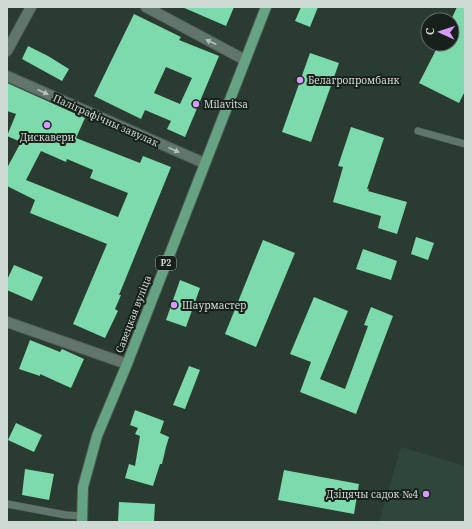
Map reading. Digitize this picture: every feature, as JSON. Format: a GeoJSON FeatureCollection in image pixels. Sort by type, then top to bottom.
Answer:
{"type":"FeatureCollection","features":[{"type":"Feature","properties":{"kind":"main road","name":"Савецкая вуліца"},"geometry":{"type":"LineString","coordinates":[[82,519],[84,487],[97,436],[127,364],[266,7]]}},
{"type":"Feature","properties":{"kind":"street"},"geometry":{"type":"LineString","coordinates":[[7,51],[31,7]]}},
{"type":"Feature","properties":{"kind":"street"},"geometry":{"type":"LineString","coordinates":[[146,7],[245,60]]}},
{"type":"Feature","properties":{"kind":"street","name":"Паліграфічны завулак"},"geometry":{"type":"LineString","coordinates":[[7,76],[204,164]]}},
{"type":"Feature","properties":{"kind":"street"},"geometry":{"type":"LineString","coordinates":[[7,322],[127,364]]}},
{"type":"Feature","properties":{"kind":"lane"},"geometry":{"type":"LineString","coordinates":[[418,131],[465,144]]}},
{"type":"Feature","properties":{"kind":"lane"},"geometry":{"type":"LineString","coordinates":[[7,504],[82,519]]}},
{"type":"Feature","properties":{"kind":"shaded area","name":"Дзіцячы садок №4"},"geometry":{"type":"Polygon","coordinates":[[[401,447],[465,466],[465,522],[379,522],[401,447]]]}},
{"type":"Feature","properties":{"kind":"building"},"geometry":{"type":"Polygon","coordinates":[[[182,7],[234,7],[226,26],[182,7]]]}},
{"type":"Feature","properties":{"kind":"building"},"geometry":{"type":"Polygon","coordinates":[[[301,7],[318,7],[310,27],[295,21],[301,7]]]}},
{"type":"Feature","properties":{"kind":"building"},"geometry":{"type":"Polygon","coordinates":[[[457,7],[465,7],[465,91],[459,103],[419,83],[435,52],[460,52],[460,12],[455,12],[457,7]]]}},
{"type":"Feature","properties":{"kind":"building"},"geometry":{"type":"Polygon","coordinates":[[[134,14],[181,37],[179,40],[219,56],[185,137],[167,129],[171,121],[145,110],[141,119],[94,96],[134,14]],[[166,67],[154,93],[180,104],[192,78],[166,67]]]}},
{"type":"Feature","properties":{"kind":"building"},"geometry":{"type":"Polygon","coordinates":[[[28,46],[69,69],[62,81],[22,59],[28,46]]]}},
{"type":"Feature","properties":{"kind":"building"},"geometry":{"type":"Polygon","coordinates":[[[310,53],[339,63],[311,142],[282,132],[310,53]]]}},
{"type":"Feature","properties":{"kind":"building"},"geometry":{"type":"Polygon","coordinates":[[[7,83],[85,118],[76,138],[140,163],[143,156],[171,167],[119,295],[121,295],[115,309],[118,311],[105,338],[73,324],[107,244],[30,213],[35,200],[7,186],[7,168],[21,142],[7,136],[16,114],[7,111],[7,83]],[[41,151],[26,180],[118,217],[128,193],[90,178],[93,170],[67,159],[66,162],[41,151]]]}},
{"type":"Feature","properties":{"kind":"building"},"geometry":{"type":"Polygon","coordinates":[[[351,127],[384,138],[367,189],[369,189],[368,191],[407,202],[397,234],[378,228],[381,216],[333,202],[343,167],[338,166],[351,127]]]}},
{"type":"Feature","properties":{"kind":"building"},"geometry":{"type":"Polygon","coordinates":[[[416,237],[434,243],[428,260],[411,254],[416,237]]]}},
{"type":"Feature","properties":{"kind":"building"},"geometry":{"type":"Polygon","coordinates":[[[263,240],[295,253],[256,347],[225,334],[263,240]]]}},
{"type":"Feature","properties":{"kind":"building"},"geometry":{"type":"Polygon","coordinates":[[[363,249],[397,261],[391,280],[356,269],[363,249]]]}},
{"type":"Feature","properties":{"kind":"building"},"geometry":{"type":"Polygon","coordinates":[[[14,265],[43,277],[32,301],[7,290],[7,280],[14,265]]]}},
{"type":"Feature","properties":{"kind":"building"},"geometry":{"type":"Polygon","coordinates":[[[180,280],[200,288],[186,327],[166,320],[180,280]]]}},
{"type":"Feature","properties":{"kind":"building"},"geometry":{"type":"Polygon","coordinates":[[[314,297],[348,311],[320,379],[345,389],[368,326],[364,325],[371,307],[393,316],[356,414],[300,392],[311,362],[290,354],[314,297]]]}},
{"type":"Feature","properties":{"kind":"building"},"geometry":{"type":"Polygon","coordinates":[[[30,340],[60,352],[62,349],[84,359],[71,388],[40,374],[40,376],[19,369],[30,340]]]}},
{"type":"Feature","properties":{"kind":"building"},"geometry":{"type":"Polygon","coordinates":[[[189,366],[200,370],[185,409],[173,405],[189,366]]]}},
{"type":"Feature","properties":{"kind":"building"},"geometry":{"type":"Polygon","coordinates":[[[135,410],[164,421],[160,433],[169,437],[162,464],[160,464],[153,486],[125,478],[129,464],[135,466],[140,436],[135,434],[138,428],[130,425],[135,410]]]}},
{"type":"Feature","properties":{"kind":"building"},"geometry":{"type":"Polygon","coordinates":[[[16,423],[42,435],[34,452],[8,440],[16,423]]]}},
{"type":"Feature","properties":{"kind":"building"},"geometry":{"type":"Polygon","coordinates":[[[25,469],[54,474],[49,500],[22,495],[25,469]]]}},
{"type":"Feature","properties":{"kind":"building"},"geometry":{"type":"Polygon","coordinates":[[[284,470],[359,484],[354,514],[278,500],[284,470]]]}},
{"type":"Feature","properties":{"kind":"building"},"geometry":{"type":"Polygon","coordinates":[[[119,502],[155,504],[154,522],[118,522],[119,502]]]}},
{"type":"Feature","properties":{"kind":"place","name":"Белагропромбанк"},"geometry":{"type":"Point","coordinates":[300,80]}},
{"type":"Feature","properties":{"kind":"place","name":"Milavitsa"},"geometry":{"type":"Point","coordinates":[196,104]}},
{"type":"Feature","properties":{"kind":"place","name":"Дискавери"},"geometry":{"type":"Point","coordinates":[47,125]}},
{"type":"Feature","properties":{"kind":"place","name":"Шаурмастер"},"geometry":{"type":"Point","coordinates":[174,305]}},
{"type":"Feature","properties":{"kind":"place","name":"Дзіцячы садок №4"},"geometry":{"type":"Point","coordinates":[426,494]}}]}
